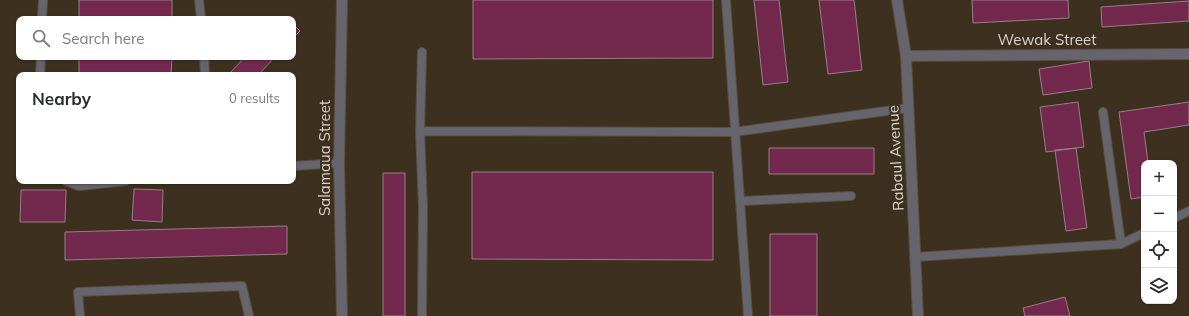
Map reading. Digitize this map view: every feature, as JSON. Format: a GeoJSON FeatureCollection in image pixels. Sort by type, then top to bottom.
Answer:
{"type":"FeatureCollection","features":[{"type":"Feature","properties":{"kind":"street","name":"Salamaua Street"},"geometry":{"type":"LineString","coordinates":[[342,0],[339,163],[342,316]]}},
{"type":"Feature","properties":{"kind":"street","name":"Rabaul Avenue"},"geometry":{"type":"LineString","coordinates":[[897,0],[906,56],[918,316]]}},
{"type":"Feature","properties":{"kind":"street","name":"Wewak Street"},"geometry":{"type":"LineString","coordinates":[[906,56],[1189,54]]}},
{"type":"Feature","properties":{"kind":"lane"},"geometry":{"type":"LineString","coordinates":[[42,16],[43,0]]}},
{"type":"Feature","properties":{"kind":"lane"},"geometry":{"type":"LineString","coordinates":[[199,0],[201,16]]}},
{"type":"Feature","properties":{"kind":"lane"},"geometry":{"type":"LineString","coordinates":[[726,0],[748,316]]}},
{"type":"Feature","properties":{"kind":"lane"},"geometry":{"type":"LineString","coordinates":[[422,52],[420,131],[424,207],[422,316]]}},
{"type":"Feature","properties":{"kind":"lane"},"geometry":{"type":"LineString","coordinates":[[40,72],[41,60]]}},
{"type":"Feature","properties":{"kind":"lane"},"geometry":{"type":"LineString","coordinates":[[204,60],[206,72]]}},
{"type":"Feature","properties":{"kind":"lane"},"geometry":{"type":"LineString","coordinates":[[420,131],[734,132],[908,108]]}},
{"type":"Feature","properties":{"kind":"lane"},"geometry":{"type":"LineString","coordinates":[[1103,112],[1121,244]]}},
{"type":"Feature","properties":{"kind":"lane"},"geometry":{"type":"LineString","coordinates":[[296,166],[339,163]]}},
{"type":"Feature","properties":{"kind":"lane"},"geometry":{"type":"LineString","coordinates":[[74,184],[79,186],[98,184]]}},
{"type":"Feature","properties":{"kind":"lane"},"geometry":{"type":"LineString","coordinates":[[741,201],[851,196]]}},
{"type":"Feature","properties":{"kind":"lane"},"geometry":{"type":"LineString","coordinates":[[1177,217],[1189,211]]}},
{"type":"Feature","properties":{"kind":"lane"},"geometry":{"type":"LineString","coordinates":[[915,257],[1121,244],[1141,234]]}},
{"type":"Feature","properties":{"kind":"lane"},"geometry":{"type":"LineString","coordinates":[[80,316],[78,292],[242,286],[249,316]]}},
{"type":"Feature","properties":{"kind":"building"},"geometry":{"type":"Polygon","coordinates":[[[79,0],[172,0],[172,16],[79,16],[79,0]]]}},
{"type":"Feature","properties":{"kind":"building"},"geometry":{"type":"Polygon","coordinates":[[[473,0],[713,0],[713,58],[473,59],[473,0]]]}},
{"type":"Feature","properties":{"kind":"building"},"geometry":{"type":"Polygon","coordinates":[[[754,0],[779,0],[788,82],[763,85],[754,0]]]}},
{"type":"Feature","properties":{"kind":"building"},"geometry":{"type":"Polygon","coordinates":[[[819,0],[854,0],[862,70],[828,74],[819,0]]]}},
{"type":"Feature","properties":{"kind":"building"},"geometry":{"type":"Polygon","coordinates":[[[972,0],[1068,0],[1069,18],[973,23],[972,0]]]}},
{"type":"Feature","properties":{"kind":"building"},"geometry":{"type":"Polygon","coordinates":[[[1189,1],[1189,21],[1102,27],[1101,7],[1189,1]]]}},
{"type":"Feature","properties":{"kind":"building"},"geometry":{"type":"Polygon","coordinates":[[[296,27],[300,31],[296,35],[296,27]]]}},
{"type":"Feature","properties":{"kind":"building"},"geometry":{"type":"Polygon","coordinates":[[[79,60],[172,60],[171,72],[79,72],[79,60]]]}},
{"type":"Feature","properties":{"kind":"building"},"geometry":{"type":"Polygon","coordinates":[[[242,60],[272,60],[261,72],[231,72],[242,60]]]}},
{"type":"Feature","properties":{"kind":"building"},"geometry":{"type":"Polygon","coordinates":[[[1089,61],[1092,88],[1043,95],[1039,69],[1089,61]]]}},
{"type":"Feature","properties":{"kind":"building"},"geometry":{"type":"Polygon","coordinates":[[[1078,102],[1084,147],[1046,152],[1040,107],[1078,102]]]}},
{"type":"Feature","properties":{"kind":"building"},"geometry":{"type":"Polygon","coordinates":[[[1189,102],[1189,125],[1144,132],[1148,160],[1141,160],[1141,197],[1131,199],[1119,112],[1189,102]]]}},
{"type":"Feature","properties":{"kind":"building"},"geometry":{"type":"Polygon","coordinates":[[[769,148],[874,148],[874,174],[769,174],[769,148]]]}},
{"type":"Feature","properties":{"kind":"building"},"geometry":{"type":"Polygon","coordinates":[[[1076,148],[1087,228],[1066,231],[1055,150],[1076,148]]]}},
{"type":"Feature","properties":{"kind":"building"},"geometry":{"type":"Polygon","coordinates":[[[472,172],[713,172],[713,260],[472,259],[472,172]]]}},
{"type":"Feature","properties":{"kind":"building"},"geometry":{"type":"Polygon","coordinates":[[[383,173],[405,173],[405,316],[383,316],[383,173]]]}},
{"type":"Feature","properties":{"kind":"building"},"geometry":{"type":"Polygon","coordinates":[[[134,189],[163,190],[162,222],[132,220],[134,189]]]}},
{"type":"Feature","properties":{"kind":"building"},"geometry":{"type":"Polygon","coordinates":[[[21,190],[66,190],[65,222],[20,222],[21,190]]]}},
{"type":"Feature","properties":{"kind":"building"},"geometry":{"type":"Polygon","coordinates":[[[287,226],[287,254],[65,260],[65,232],[287,226]]]}},
{"type":"Feature","properties":{"kind":"building"},"geometry":{"type":"Polygon","coordinates":[[[770,234],[817,234],[817,316],[770,316],[770,234]]]}},
{"type":"Feature","properties":{"kind":"building"},"geometry":{"type":"Polygon","coordinates":[[[1065,297],[1070,316],[1025,316],[1023,308],[1065,297]]]}}]}
